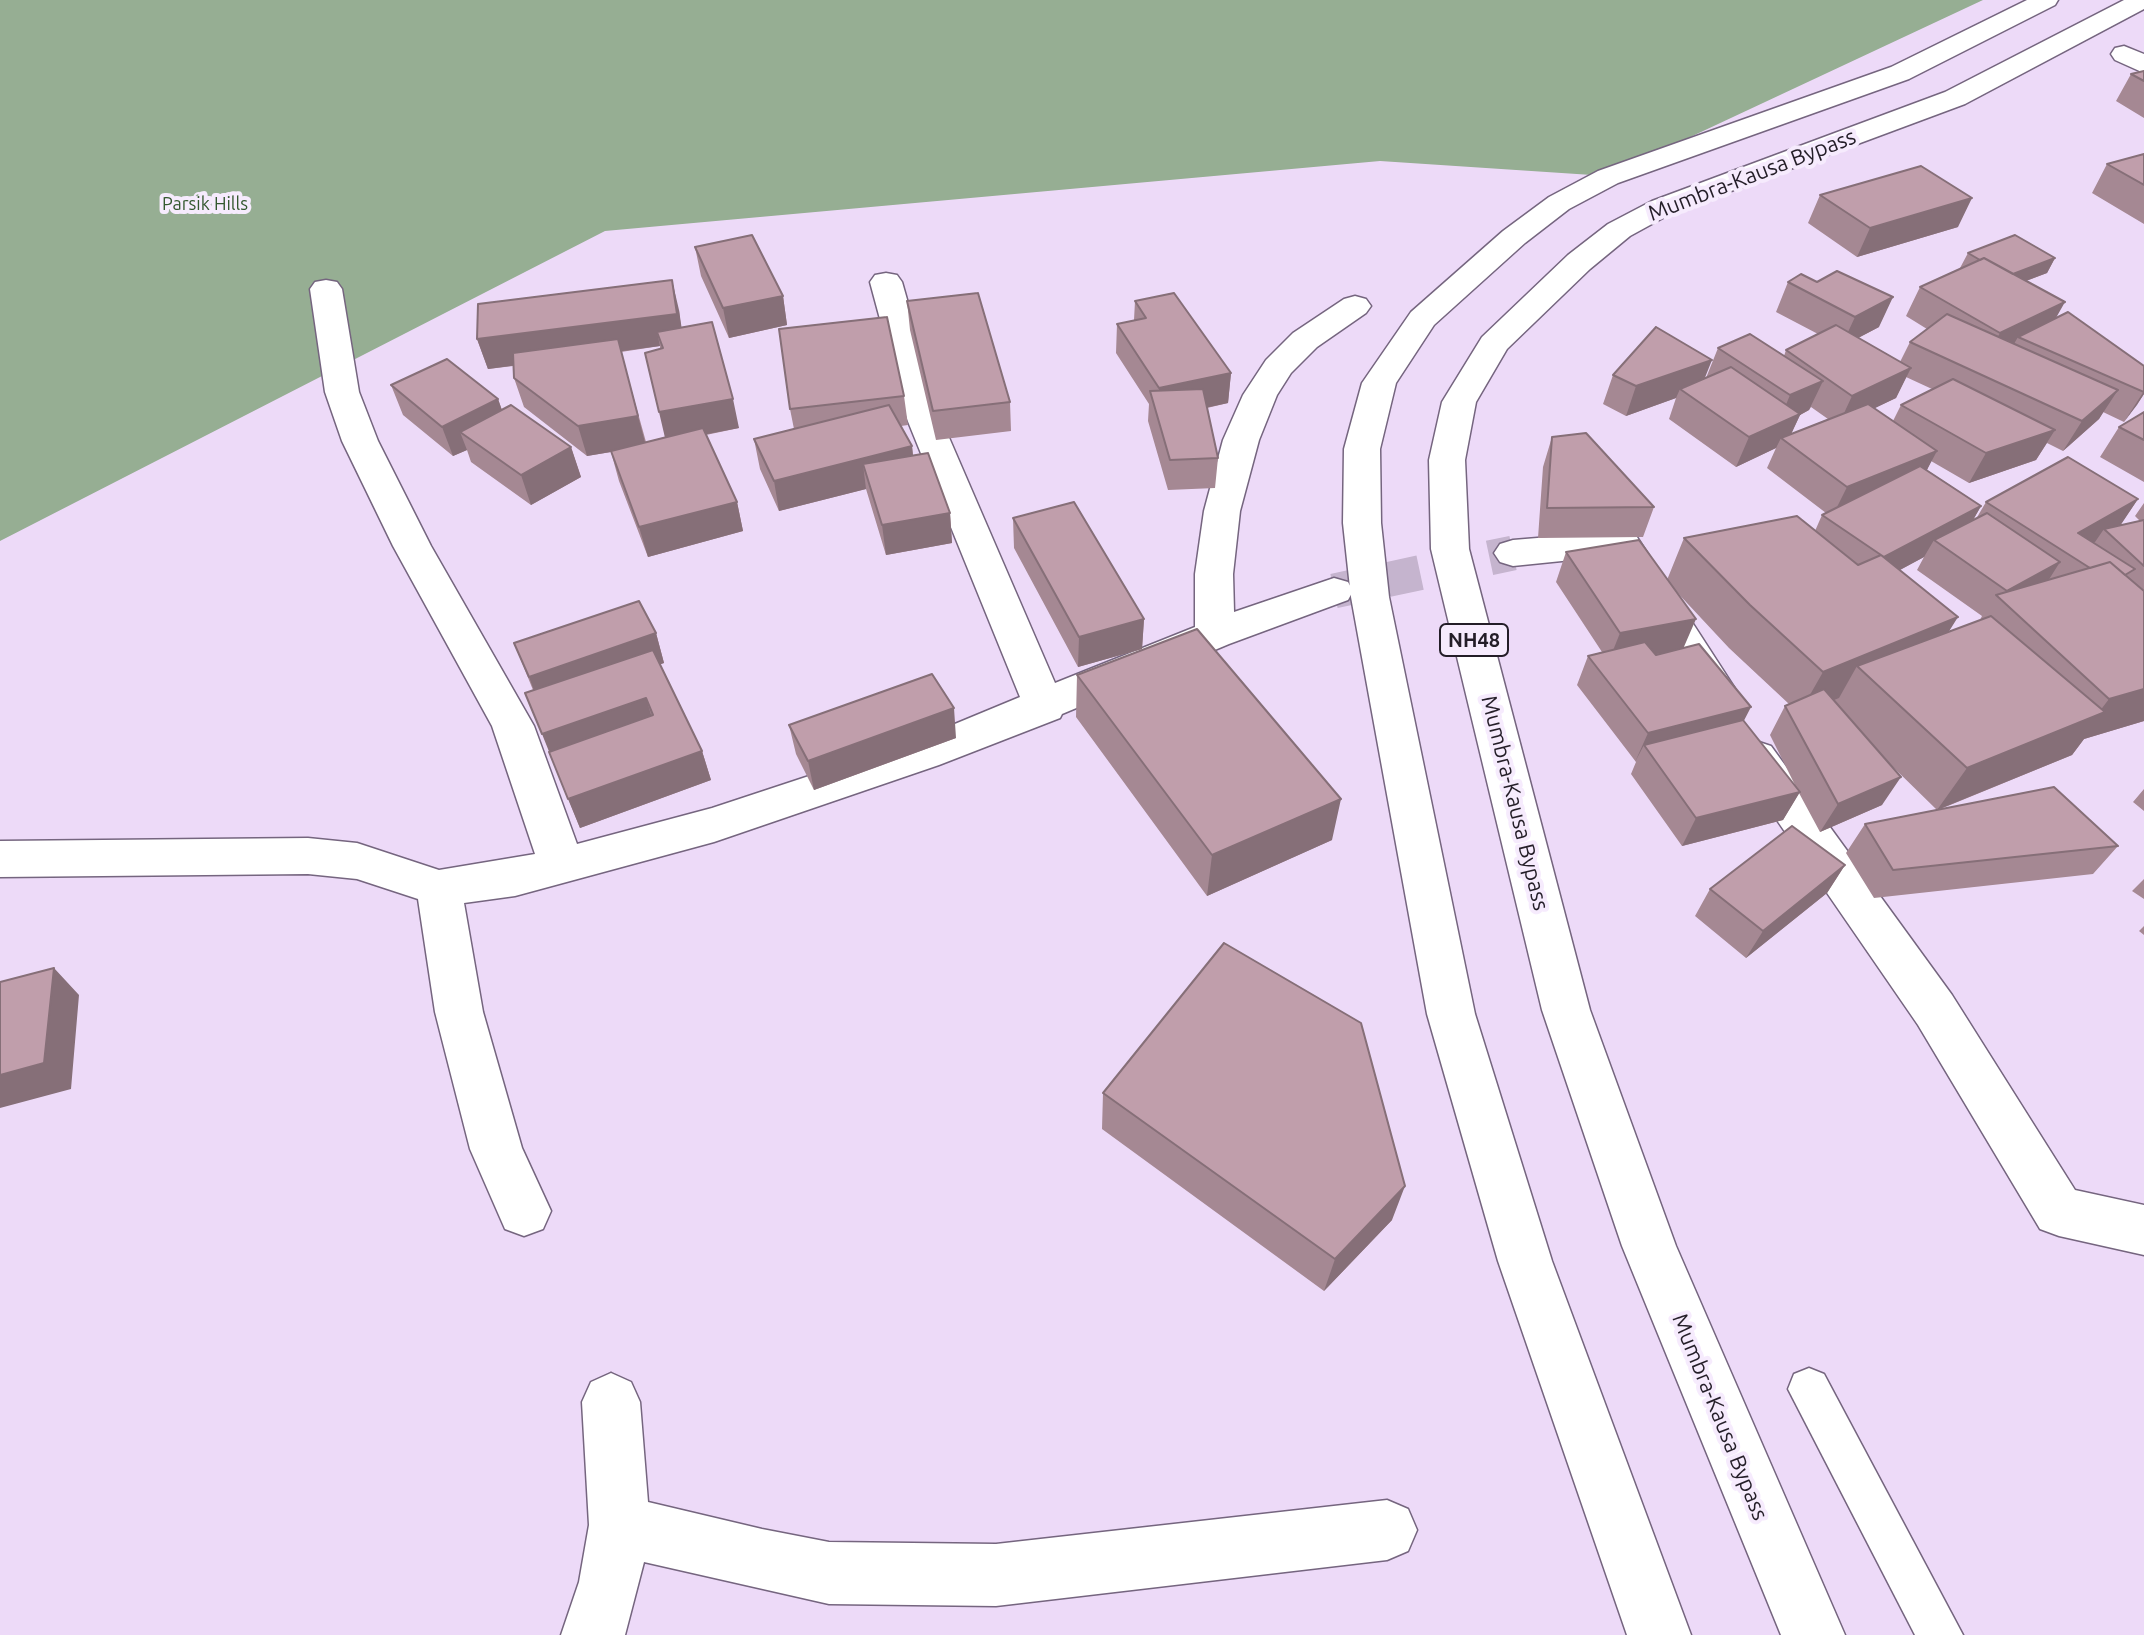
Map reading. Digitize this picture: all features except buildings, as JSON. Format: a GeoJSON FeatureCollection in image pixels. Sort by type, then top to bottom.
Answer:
{"type":"FeatureCollection","features":[{"type":"Feature","properties":{"kind":"main road","name":"Mumbra-Kausa Bypass"},"geometry":{"type":"LineString","coordinates":[[1659,1635],[1525,1261],[1451,1014],[1370,597],[1362,523],[1362,449],[1379,383],[1422,319],[1514,237],[1559,203],[1608,177],[1900,73],[2046,0]]}},
{"type":"Feature","properties":{"kind":"main road","name":"Mumbra-Kausa Bypass"},"geometry":{"type":"LineString","coordinates":[[1813,1635],[1649,1246],[1566,1010],[1450,549],[1447,460],[1459,402],[1494,344],[1579,262],[1619,230],[1662,207],[1955,98],[2143,0]]}},
{"type":"Feature","properties":{"kind":"main road"},"geometry":{"type":"LineString","coordinates":[[886,282],[924,419],[1045,707]]}},
{"type":"Feature","properties":{"kind":"main road"},"geometry":{"type":"LineString","coordinates":[[326,289],[342,392],[360,441],[412,546],[513,726],[545,811],[561,866]]}},
{"type":"Feature","properties":{"kind":"main road"},"geometry":{"type":"LineString","coordinates":[[1215,634],[1214,574],[1222,511],[1241,440],[1260,395],[1278,367],[1305,340],[1355,306]]}},
{"type":"Feature","properties":{"kind":"main road"},"geometry":{"type":"LineString","coordinates":[[1513,553],[1622,543],[1762,767],[1935,1010],[2059,1211],[2144,1230]]}},
{"type":"Feature","properties":{"kind":"main road"},"geometry":{"type":"LineString","coordinates":[[0,859],[308,856],[357,861],[439,888],[473,886],[561,866],[759,811],[924,754],[1045,707],[1215,634],[1334,591]]}},
{"type":"Feature","properties":{"kind":"main road"},"geometry":{"type":"LineString","coordinates":[[439,888],[459,1012],[496,1149],[524,1211]]}},
{"type":"Feature","properties":{"kind":"main road"},"geometry":{"type":"LineString","coordinates":[[593,1635],[610,1582],[619,1525],[611,1402]]}},
{"type":"Feature","properties":{"kind":"main road"},"geometry":{"type":"LineString","coordinates":[[619,1525],[829,1573],[996,1575],[1387,1530]]}},
{"type":"Feature","properties":{"kind":"lane"},"geometry":{"type":"LineString","coordinates":[[1809,1389],[1940,1635]]}},
{"type":"Feature","properties":{"kind":"green space","name":"Parsik Hills"},"geometry":{"type":"Polygon","coordinates":[[[0,0],[1983,0],[1607,176],[1380,161],[605,231],[0,541],[0,0]]]}},
{"type":"Feature","properties":{"kind":"tunnel"},"geometry":{"type":"LineString","coordinates":[[1334,591],[1513,553]]}}]}
